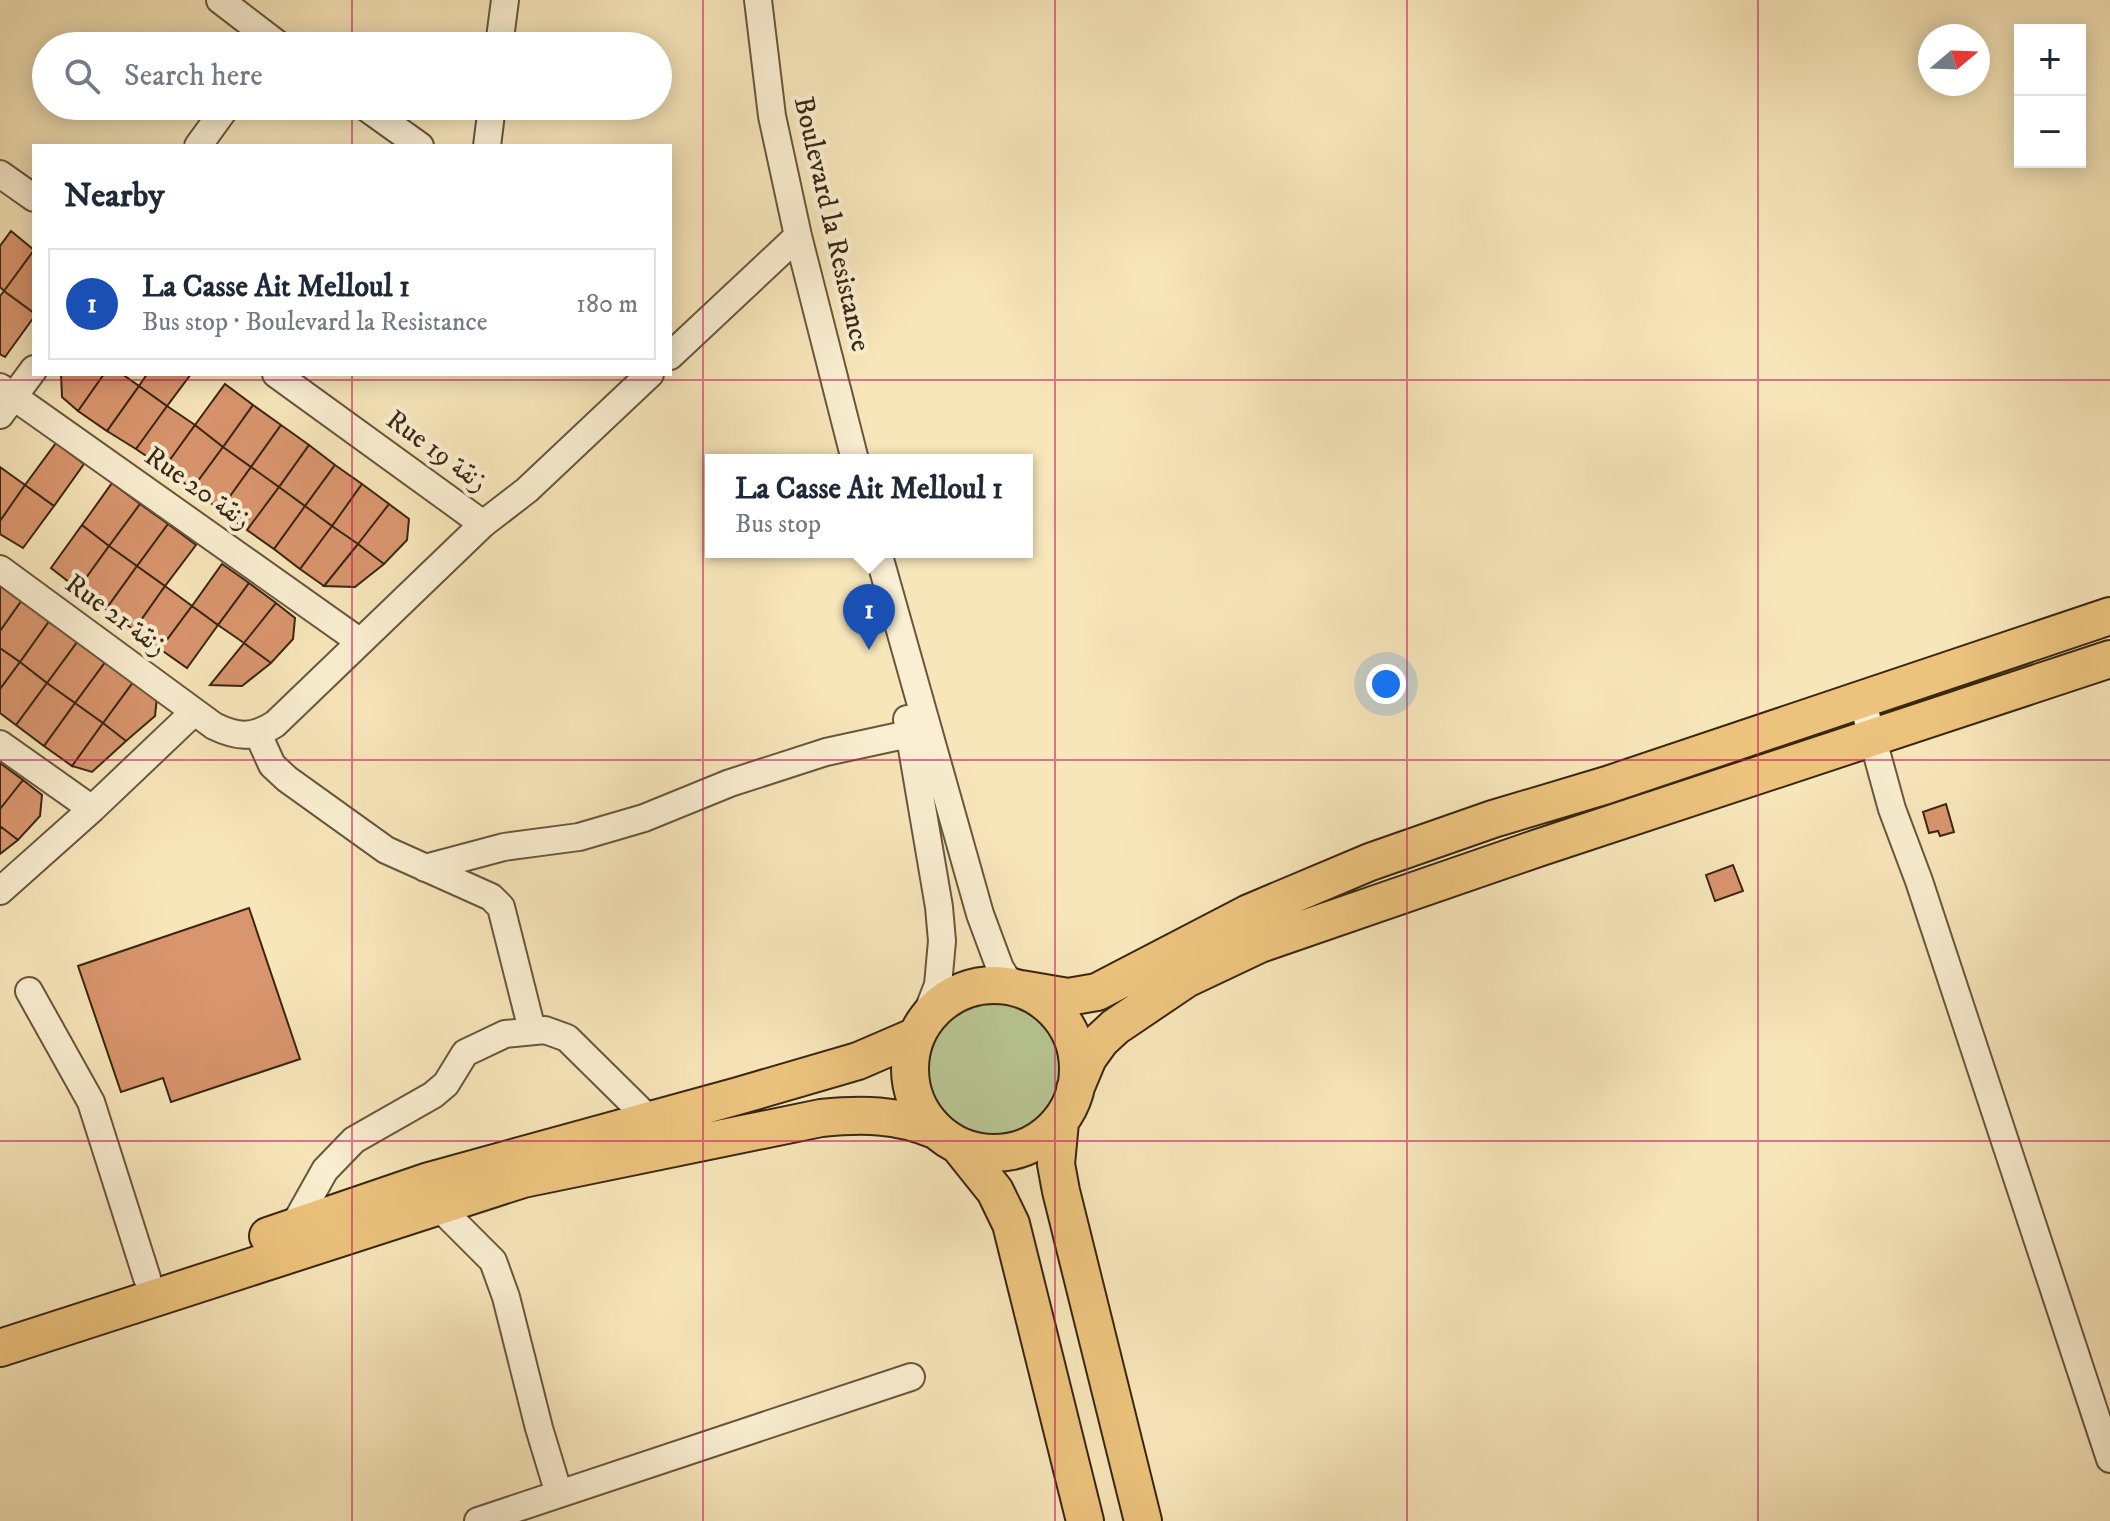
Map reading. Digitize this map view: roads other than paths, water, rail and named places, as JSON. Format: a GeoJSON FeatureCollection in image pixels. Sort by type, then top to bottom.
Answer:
{"type":"FeatureCollection","features":[{"type":"Feature","properties":{"kind":"highway"},"geometry":{"type":"LineString","coordinates":[[1085,1521],[1011,1224],[995,1191],[922,1113],[912,1092],[910,1058],[920,1029],[939,1005],[958,993],[979,986],[1017,988],[1068,997],[1097,992],[1236,919],[1370,862],[2110,616]]}},
{"type":"Feature","properties":{"kind":"highway"},"geometry":{"type":"LineString","coordinates":[[1143,1521],[1056,1164],[1060,1122],[1088,1058],[1115,1027],[1186,979],[1229,958],[1339,915],[2110,659]]}},
{"type":"Feature","properties":{"kind":"highway"},"geometry":{"type":"LineString","coordinates":[[1017,988],[1053,1009],[1068,1029],[1078,1065],[1075,1089]]}},
{"type":"Feature","properties":{"kind":"highway"},"geometry":{"type":"LineString","coordinates":[[0,1322],[147,1278],[429,1181],[858,1061],[920,1029]]}},
{"type":"Feature","properties":{"kind":"highway"},"geometry":{"type":"LineString","coordinates":[[0,1348],[523,1179],[821,1118],[860,1114],[904,1118],[947,1138],[995,1154],[1019,1150],[1040,1140],[1060,1122]]}},
{"type":"Feature","properties":{"kind":"street"},"geometry":{"type":"LineString","coordinates":[[220,0],[259,32]]}},
{"type":"Feature","properties":{"kind":"street"},"geometry":{"type":"LineString","coordinates":[[501,32],[505,0]]}},
{"type":"Feature","properties":{"kind":"street","name":"Boulevard la Resistance"},"geometry":{"type":"LineString","coordinates":[[758,0],[772,116],[798,236],[853,454]]}},
{"type":"Feature","properties":{"kind":"street"},"geometry":{"type":"LineString","coordinates":[[199,144],[217,120]]}},
{"type":"Feature","properties":{"kind":"street"},"geometry":{"type":"LineString","coordinates":[[384,120],[417,144]]}},
{"type":"Feature","properties":{"kind":"street"},"geometry":{"type":"LineString","coordinates":[[487,144],[490,120]]}},
{"type":"Feature","properties":{"kind":"street"},"geometry":{"type":"LineString","coordinates":[[0,174],[32,197]]}},
{"type":"Feature","properties":{"kind":"street"},"geometry":{"type":"LineString","coordinates":[[672,354],[798,236]]}},
{"type":"Feature","properties":{"kind":"street"},"geometry":{"type":"LineString","coordinates":[[5,400],[32,371]]}},
{"type":"Feature","properties":{"kind":"street","name":"Rue 19 زنقة"},"geometry":{"type":"LineString","coordinates":[[279,376],[483,524]]}},
{"type":"Feature","properties":{"kind":"street"},"geometry":{"type":"LineString","coordinates":[[532,1030],[501,907],[491,897],[386,850],[287,779],[272,765],[258,734],[275,724],[483,524],[527,490],[648,376]]}},
{"type":"Feature","properties":{"kind":"street","name":"Rue 20 زنقة"},"geometry":{"type":"LineString","coordinates":[[5,400],[359,641]]}},
{"type":"Feature","properties":{"kind":"street"},"geometry":{"type":"LineString","coordinates":[[879,558],[980,914],[1000,968],[1017,988]]}},
{"type":"Feature","properties":{"kind":"street","name":"Rue 21 زنقة"},"geometry":{"type":"LineString","coordinates":[[0,569],[194,712],[233,735],[258,734]]}},
{"type":"Feature","properties":{"kind":"street"},"geometry":{"type":"LineString","coordinates":[[890,601],[942,941],[938,985],[920,1029]]}},
{"type":"Feature","properties":{"kind":"street"},"geometry":{"type":"LineString","coordinates":[[1862,700],[1892,809],[1924,896],[2110,1459]]}},
{"type":"Feature","properties":{"kind":"street"},"geometry":{"type":"LineString","coordinates":[[0,891],[194,712]]}},
{"type":"Feature","properties":{"kind":"street"},"geometry":{"type":"LineString","coordinates":[[425,868],[504,847],[579,837],[644,818],[730,783],[826,752],[909,734]]}},
{"type":"Feature","properties":{"kind":"street"},"geometry":{"type":"LineString","coordinates":[[0,744],[92,809]]}},
{"type":"Feature","properties":{"kind":"street"},"geometry":{"type":"LineString","coordinates":[[29,991],[91,1102],[147,1278]]}},
{"type":"Feature","properties":{"kind":"street"},"geometry":{"type":"LineString","coordinates":[[293,1227],[325,1170],[354,1140],[433,1095],[446,1084],[465,1053],[505,1034],[545,1030],[567,1038],[650,1120]]}},
{"type":"Feature","properties":{"kind":"street"},"geometry":{"type":"LineString","coordinates":[[438,1206],[493,1261],[506,1297],[559,1494]]}},
{"type":"Feature","properties":{"kind":"street"},"geometry":{"type":"LineString","coordinates":[[478,1521],[911,1377]]}},
{"type":"Feature","properties":{"kind":"place","name":"La Casse Ait Melloul 1"},"geometry":{"type":"Point","coordinates":[869,650]}}]}
